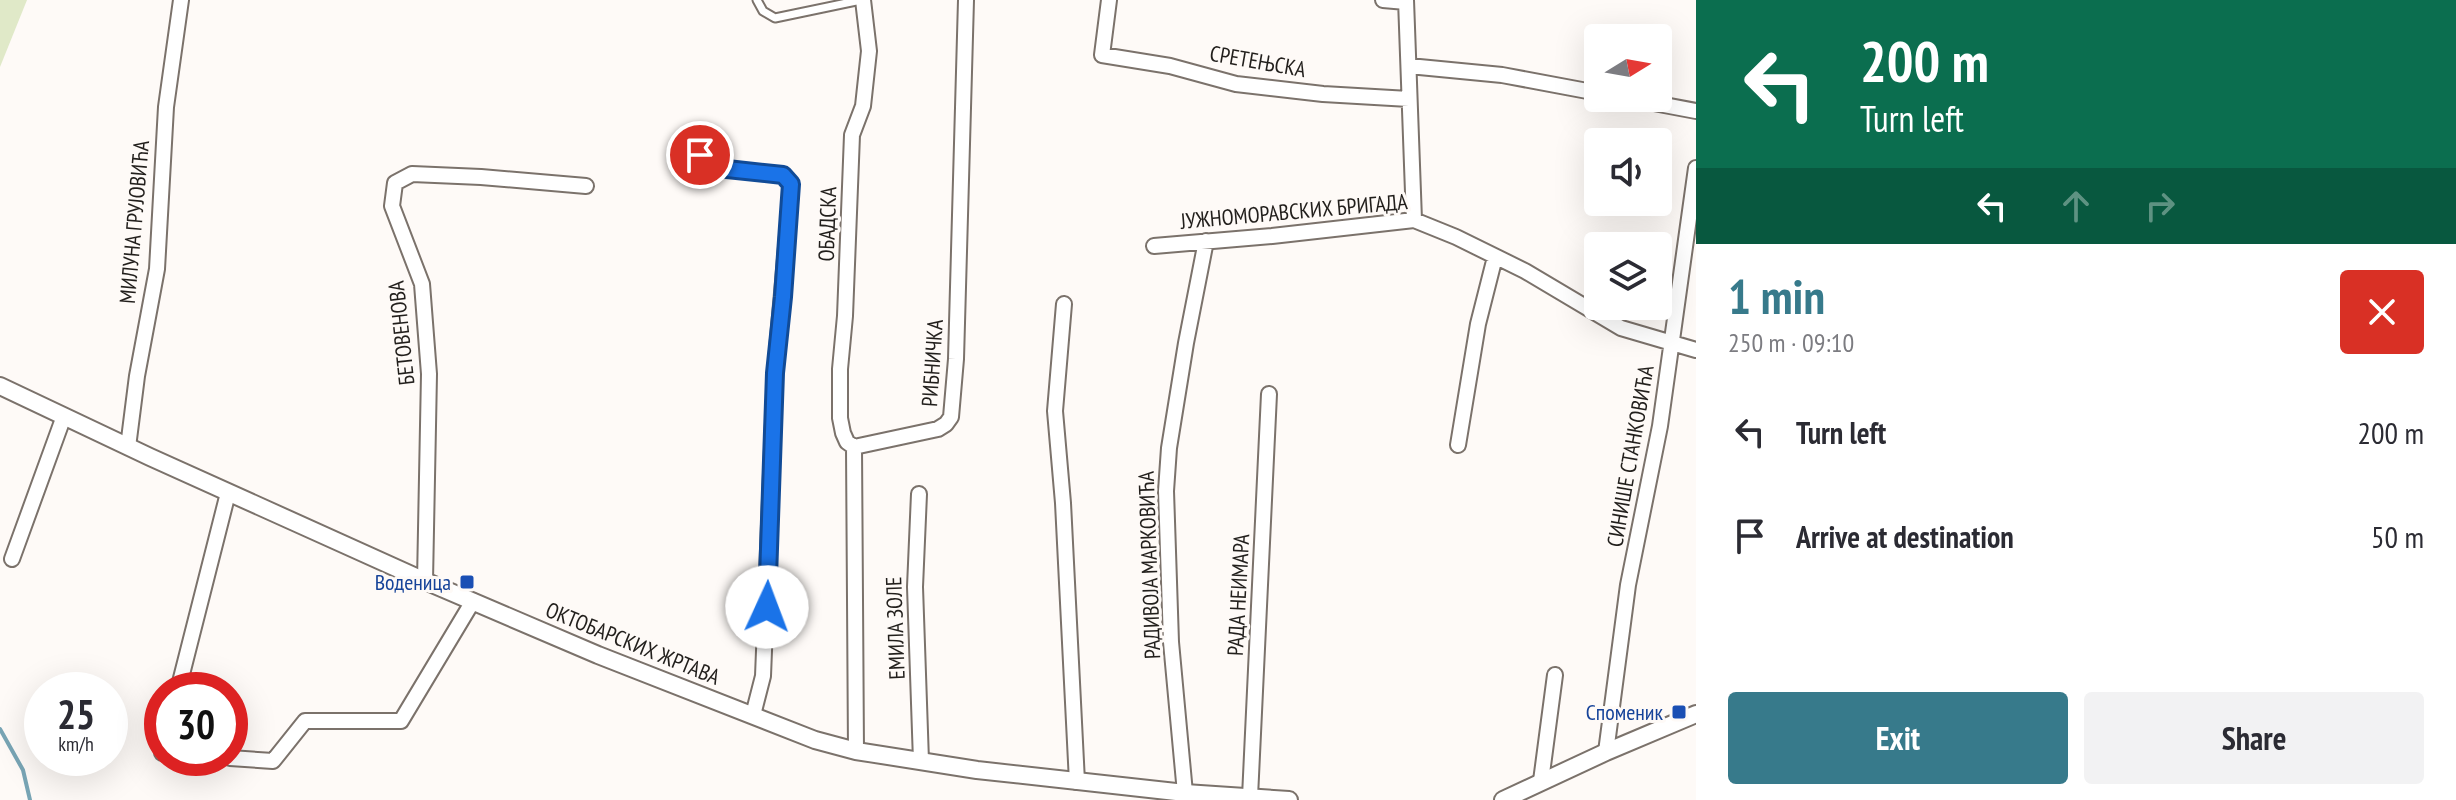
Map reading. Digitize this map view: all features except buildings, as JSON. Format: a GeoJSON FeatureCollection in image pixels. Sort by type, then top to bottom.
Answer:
{"type":"FeatureCollection","features":[{"type":"Feature","properties":{"kind":"street","name":"МИЛУНА ГРУЈОВИЋА"},"geometry":{"type":"LineString","coordinates":[[128,447],[137,376],[157,269],[166,107],[181,0]]}},
{"type":"Feature","properties":{"kind":"street","name":"ОБАДСКА"},"geometry":{"type":"LineString","coordinates":[[854,447],[847,442],[840,418],[840,369],[852,135],[863,106],[869,51],[862,0]]}},
{"type":"Feature","properties":{"kind":"street","name":"РИБНИЧКА"},"geometry":{"type":"LineString","coordinates":[[854,447],[938,429],[951,417],[966,0]]}},
{"type":"Feature","properties":{"kind":"street","name":"СРЕТЕЊСКА"},"geometry":{"type":"LineString","coordinates":[[1109,0],[1102,55],[1170,66],[1236,84],[1323,94],[1409,99]]}},
{"type":"Feature","properties":{"kind":"street"},"geometry":{"type":"LineString","coordinates":[[1383,0],[1406,1],[1414,220]]}},
{"type":"Feature","properties":{"kind":"street"},"geometry":{"type":"LineString","coordinates":[[1409,66],[1502,75],[1584,90]]}},
{"type":"Feature","properties":{"kind":"street"},"geometry":{"type":"LineString","coordinates":[[1672,106],[1696,111]]}},
{"type":"Feature","properties":{"kind":"street","name":"СИНИШЕ СТАНКОВИЋА"},"geometry":{"type":"LineString","coordinates":[[1606,752],[1628,585],[1660,426],[1696,168]]}},
{"type":"Feature","properties":{"kind":"street","name":"БЕТОВЕНОВА"},"geometry":{"type":"LineString","coordinates":[[425,581],[429,374],[422,284],[392,206],[395,183],[412,174],[586,186]]}},
{"type":"Feature","properties":{"kind":"street"},"geometry":{"type":"LineString","coordinates":[[753,715],[763,676],[775,373],[791,190]]}},
{"type":"Feature","properties":{"kind":"street","name":"ЈУЖНОМОРАВСКИХ БРИГАДА"},"geometry":{"type":"LineString","coordinates":[[1154,246],[1414,220],[1456,237],[1571,296],[1621,328],[1696,350]]}},
{"type":"Feature","properties":{"kind":"street","name":"РАДИВОЈА МАРКОВИЋА"},"geometry":{"type":"LineString","coordinates":[[1184,797],[1171,642],[1166,491],[1173,418],[1206,241]]}},
{"type":"Feature","properties":{"kind":"street"},"geometry":{"type":"LineString","coordinates":[[1458,445],[1478,324],[1495,257]]}},
{"type":"Feature","properties":{"kind":"street"},"geometry":{"type":"LineString","coordinates":[[1064,304],[1055,411],[1063,503],[1077,782]]}},
{"type":"Feature","properties":{"kind":"street","name":"ОКТОБАРСКИХ ЖРТАВА"},"geometry":{"type":"LineString","coordinates":[[0,386],[425,581],[598,655],[815,740],[856,751],[1184,797],[1289,800]]}},
{"type":"Feature","properties":{"kind":"street","name":"РАДА НЕИМАРА"},"geometry":{"type":"LineString","coordinates":[[1250,797],[1269,394]]}},
{"type":"Feature","properties":{"kind":"street"},"geometry":{"type":"LineString","coordinates":[[12,559],[64,416]]}},
{"type":"Feature","properties":{"kind":"street"},"geometry":{"type":"LineString","coordinates":[[854,447],[856,751]]}},
{"type":"Feature","properties":{"kind":"street"},"geometry":{"type":"LineString","coordinates":[[183,672],[228,493]]}},
{"type":"Feature","properties":{"kind":"street","name":"ЕМИЛА ЗОЛЕ"},"geometry":{"type":"LineString","coordinates":[[919,494],[915,587],[921,761]]}},
{"type":"Feature","properties":{"kind":"street"},"geometry":{"type":"LineString","coordinates":[[248,759],[273,761],[305,721],[401,721],[473,601]]}},
{"type":"Feature","properties":{"kind":"street"},"geometry":{"type":"LineString","coordinates":[[1541,781],[1555,675]]}},
{"type":"Feature","properties":{"kind":"street"},"geometry":{"type":"LineString","coordinates":[[1503,800],[1696,714]]}},
{"type":"Feature","properties":{"kind":"lane"},"geometry":{"type":"LineString","coordinates":[[757,0],[763,11],[775,18],[862,0]]}},
{"type":"Feature","properties":{"kind":"lane"},"geometry":{"type":"LineString","coordinates":[[700,155],[727,169],[783,175],[789,179],[791,190]]}},
{"type":"Feature","properties":{"kind":"green space"},"geometry":{"type":"Polygon","coordinates":[[[0,0],[27,0],[0,67],[0,0]]]}},
{"type":"Feature","properties":{"kind":"waterway"},"geometry":{"type":"LineString","coordinates":[[0,729],[23,770],[30,800]]}},
{"type":"Feature","properties":{"kind":"place","name":"Воденица"},"geometry":{"type":"Point","coordinates":[467,582]}},
{"type":"Feature","properties":{"kind":"place","name":"Споменик"},"geometry":{"type":"Point","coordinates":[1679,712]}},
{"type":"Feature","properties":{"kind":"route"},"geometry":{"type":"LineString","coordinates":[[700,155],[727,169],[783,175],[791,184],[775,373],[767,607]]}}]}
